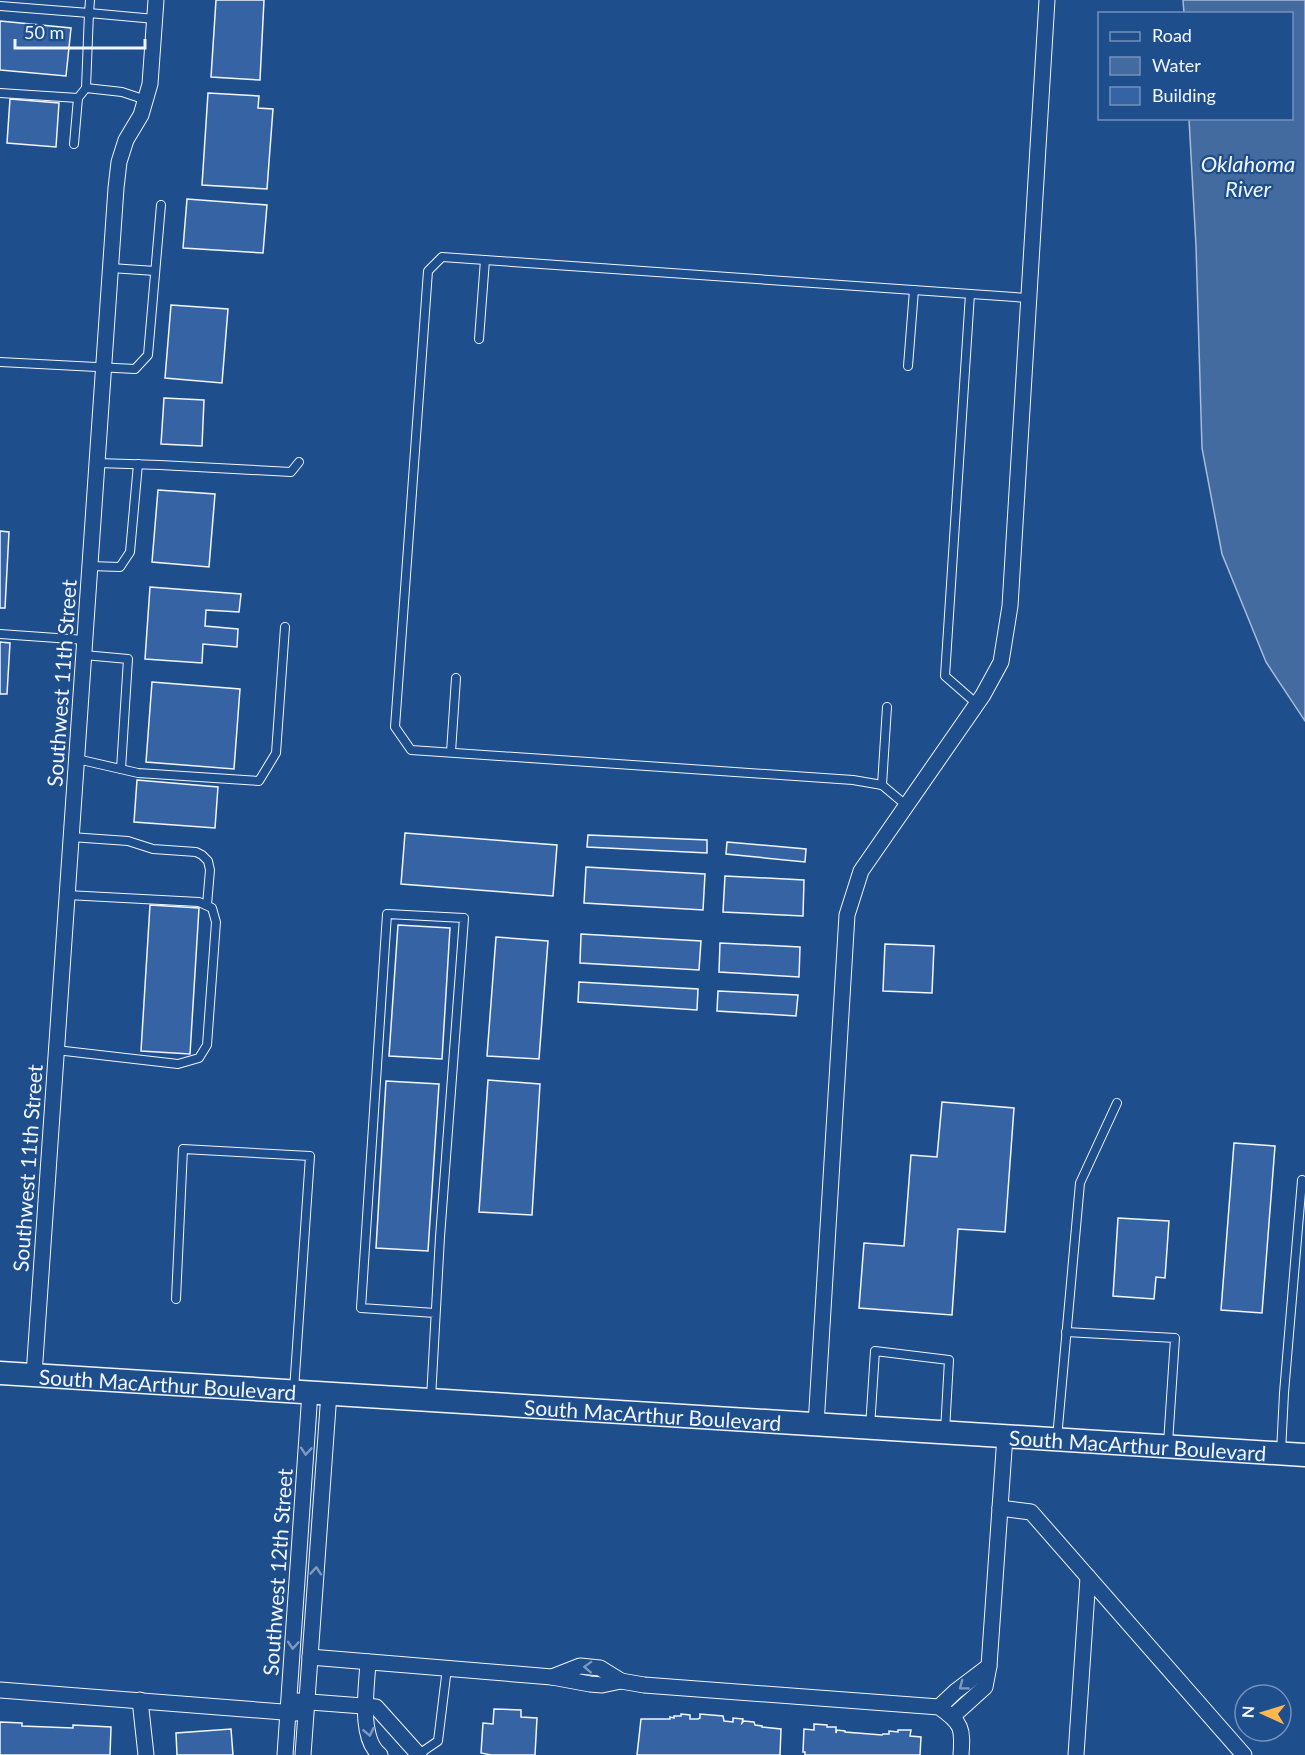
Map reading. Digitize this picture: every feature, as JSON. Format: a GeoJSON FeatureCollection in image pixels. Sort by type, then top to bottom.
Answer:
{"type":"FeatureCollection","features":[{"type":"Feature","properties":{"kind":"main road","name":"South MacArthur Boulevard"},"geometry":{"type":"LineString","coordinates":[[0,1373],[1305,1455]]}},
{"type":"Feature","properties":{"kind":"street","name":"Southwest 11th Street"},"geometry":{"type":"LineString","coordinates":[[34,1375],[119,162],[126,140],[141,115],[150,84],[156,0]]}},
{"type":"Feature","properties":{"kind":"street"},"geometry":{"type":"LineString","coordinates":[[816,1425],[847,915],[861,871],[977,704],[1001,662],[1010,606],[1047,0]]}},
{"type":"Feature","properties":{"kind":"street","name":"Southwest 12th Street"},"geometry":{"type":"LineString","coordinates":[[303,1755],[310,1657],[311,1392]]}},
{"type":"Feature","properties":{"kind":"street","name":"Southwest 12th Street"},"geometry":{"type":"LineString","coordinates":[[285,1755],[311,1392]]}},
{"type":"Feature","properties":{"kind":"street"},"geometry":{"type":"LineString","coordinates":[[953,1716],[985,1687],[989,1666],[1005,1436]]}},
{"type":"Feature","properties":{"kind":"street"},"geometry":{"type":"LineString","coordinates":[[1000,1508],[1031,1512],[1244,1755]]}},
{"type":"Feature","properties":{"kind":"street"},"geometry":{"type":"LineString","coordinates":[[1076,1755],[1088,1578]]}},
{"type":"Feature","properties":{"kind":"street"},"geometry":{"type":"LineString","coordinates":[[310,1657],[552,1677],[580,1666],[600,1668],[621,1681],[644,1685],[939,1707],[953,1716],[962,1733],[961,1755]]}},
{"type":"Feature","properties":{"kind":"street"},"geometry":{"type":"LineString","coordinates":[[368,1662],[366,1706],[368,1734],[374,1750],[380,1755]]}},
{"type":"Feature","properties":{"kind":"street"},"geometry":{"type":"LineString","coordinates":[[939,1707],[956,1690],[989,1666]]}},
{"type":"Feature","properties":{"kind":"street"},"geometry":{"type":"LineString","coordinates":[[0,1690],[140,1700],[307,1707],[376,1707],[419,1755]]}},
{"type":"Feature","properties":{"kind":"street"},"geometry":{"type":"LineString","coordinates":[[140,1700],[146,1755]]}},
{"type":"Feature","properties":{"kind":"street"},"geometry":{"type":"LineString","coordinates":[[1227,1755],[1229,1737]]}},
{"type":"Feature","properties":{"kind":"lane"},"geometry":{"type":"LineString","coordinates":[[74,144],[78,99],[86,88],[90,0]]}},
{"type":"Feature","properties":{"kind":"lane"},"geometry":{"type":"LineString","coordinates":[[0,6],[155,19]]}},
{"type":"Feature","properties":{"kind":"lane"},"geometry":{"type":"LineString","coordinates":[[86,88],[122,92],[146,100]]}},
{"type":"Feature","properties":{"kind":"lane"},"geometry":{"type":"LineString","coordinates":[[0,93],[78,99]]}},
{"type":"Feature","properties":{"kind":"lane"},"geometry":{"type":"LineString","coordinates":[[0,362],[135,369],[148,355],[161,205]]}},
{"type":"Feature","properties":{"kind":"lane"},"geometry":{"type":"LineString","coordinates":[[907,806],[882,785],[853,780],[411,750],[395,727],[428,271],[442,257],[1028,298]]}},
{"type":"Feature","properties":{"kind":"lane"},"geometry":{"type":"LineString","coordinates":[[479,339],[485,260]]}},
{"type":"Feature","properties":{"kind":"lane"},"geometry":{"type":"LineString","coordinates":[[111,268],[155,271]]}},
{"type":"Feature","properties":{"kind":"lane"},"geometry":{"type":"LineString","coordinates":[[908,366],[914,290]]}},
{"type":"Feature","properties":{"kind":"lane"},"geometry":{"type":"LineString","coordinates":[[970,294],[945,676],[977,704]]}},
{"type":"Feature","properties":{"kind":"lane"},"geometry":{"type":"LineString","coordinates":[[97,463],[291,472],[299,462]]}},
{"type":"Feature","properties":{"kind":"lane"},"geometry":{"type":"LineString","coordinates":[[90,566],[120,567],[130,552],[138,464]]}},
{"type":"Feature","properties":{"kind":"lane"},"geometry":{"type":"LineString","coordinates":[[76,759],[138,773],[259,781],[276,753],[285,627]]}},
{"type":"Feature","properties":{"kind":"lane"},"geometry":{"type":"LineString","coordinates":[[0,634],[84,648],[128,659],[121,769]]}},
{"type":"Feature","properties":{"kind":"lane"},"geometry":{"type":"LineString","coordinates":[[451,752],[456,678]]}},
{"type":"Feature","properties":{"kind":"lane"},"geometry":{"type":"LineString","coordinates":[[882,785],[887,707]]}},
{"type":"Feature","properties":{"kind":"lane"},"geometry":{"type":"LineString","coordinates":[[71,837],[128,841],[153,849],[196,852],[208,861],[210,870],[207,905]]}},
{"type":"Feature","properties":{"kind":"lane"},"geometry":{"type":"LineString","coordinates":[[56,1050],[178,1064],[199,1058],[207,1045],[216,922],[212,908],[199,902],[67,895]]}},
{"type":"Feature","properties":{"kind":"lane"},"geometry":{"type":"LineString","coordinates":[[431,1400],[435,1313],[464,918],[387,914],[361,1308],[435,1313]]}},
{"type":"Feature","properties":{"kind":"lane"},"geometry":{"type":"LineString","coordinates":[[1057,1439],[1080,1184],[1118,1102]]}},
{"type":"Feature","properties":{"kind":"lane"},"geometry":{"type":"LineString","coordinates":[[176,1299],[183,1149],[310,1156],[311,1392]]}},
{"type":"Feature","properties":{"kind":"lane"},"geometry":{"type":"LineString","coordinates":[[1280,1453],[1302,1180]]}},
{"type":"Feature","properties":{"kind":"lane"},"geometry":{"type":"LineString","coordinates":[[1066,1332],[1175,1338],[1168,1446]]}},
{"type":"Feature","properties":{"kind":"lane"},"geometry":{"type":"LineString","coordinates":[[870,1428],[875,1351],[950,1360],[945,1432]]}},
{"type":"Feature","properties":{"kind":"lane"},"geometry":{"type":"LineString","coordinates":[[419,1755],[438,1741],[447,1668]]}},
{"type":"Feature","properties":{"kind":"water","name":"Oklahoma River"},"geometry":{"type":"Polygon","coordinates":[[[1183,0],[1305,0],[1305,721],[1266,662],[1222,554],[1202,448],[1196,246],[1189,120],[1293,120],[1293,12],[1184,12],[1183,0]]]}},
{"type":"Feature","properties":{"kind":"building"},"geometry":{"type":"Polygon","coordinates":[[[216,0],[264,0],[260,80],[211,77],[216,0]]]}},
{"type":"Feature","properties":{"kind":"building"},"geometry":{"type":"Polygon","coordinates":[[[0,21],[71,28],[66,76],[0,70],[0,21]]]}},
{"type":"Feature","properties":{"kind":"building"},"geometry":{"type":"Polygon","coordinates":[[[208,93],[259,96],[258,108],[273,109],[267,189],[202,185],[208,93]]]}},
{"type":"Feature","properties":{"kind":"building"},"geometry":{"type":"Polygon","coordinates":[[[10,99],[59,103],[56,147],[7,143],[10,99]]]}},
{"type":"Feature","properties":{"kind":"building"},"geometry":{"type":"Polygon","coordinates":[[[187,199],[267,205],[263,253],[183,248],[187,199]]]}},
{"type":"Feature","properties":{"kind":"building"},"geometry":{"type":"Polygon","coordinates":[[[171,305],[228,309],[222,383],[165,378],[171,305]]]}},
{"type":"Feature","properties":{"kind":"building"},"geometry":{"type":"Polygon","coordinates":[[[164,398],[204,400],[202,446],[161,444],[164,398]]]}},
{"type":"Feature","properties":{"kind":"building"},"geometry":{"type":"Polygon","coordinates":[[[158,490],[215,494],[209,567],[152,562],[158,490]]]}},
{"type":"Feature","properties":{"kind":"building"},"geometry":{"type":"Polygon","coordinates":[[[0,531],[9,532],[5,608],[0,608],[0,531]]]}},
{"type":"Feature","properties":{"kind":"building"},"geometry":{"type":"Polygon","coordinates":[[[150,587],[241,594],[239,612],[206,610],[205,626],[238,629],[237,647],[203,644],[202,663],[145,659],[150,587]]]}},
{"type":"Feature","properties":{"kind":"building"},"geometry":{"type":"Polygon","coordinates":[[[0,642],[10,643],[7,694],[0,694],[0,642]]]}},
{"type":"Feature","properties":{"kind":"building"},"geometry":{"type":"Polygon","coordinates":[[[152,682],[240,689],[234,769],[146,762],[152,682]]]}},
{"type":"Feature","properties":{"kind":"building"},"geometry":{"type":"Polygon","coordinates":[[[137,780],[218,787],[215,828],[134,822],[137,780]]]}},
{"type":"Feature","properties":{"kind":"building"},"geometry":{"type":"Polygon","coordinates":[[[405,833],[557,845],[553,896],[401,884],[405,833]]]}},
{"type":"Feature","properties":{"kind":"building"},"geometry":{"type":"Polygon","coordinates":[[[588,835],[707,840],[707,853],[587,847],[588,835]]]}},
{"type":"Feature","properties":{"kind":"building"},"geometry":{"type":"Polygon","coordinates":[[[727,842],[806,849],[805,862],[726,854],[727,842]]]}},
{"type":"Feature","properties":{"kind":"building"},"geometry":{"type":"Polygon","coordinates":[[[586,867],[705,874],[703,910],[584,903],[586,867]]]}},
{"type":"Feature","properties":{"kind":"building"},"geometry":{"type":"Polygon","coordinates":[[[725,876],[804,880],[803,916],[723,912],[725,876]]]}},
{"type":"Feature","properties":{"kind":"building"},"geometry":{"type":"Polygon","coordinates":[[[150,905],[199,908],[190,1054],[141,1051],[150,905]]]}},
{"type":"Feature","properties":{"kind":"building"},"geometry":{"type":"Polygon","coordinates":[[[398,925],[450,928],[442,1059],[389,1056],[398,925]]]}},
{"type":"Feature","properties":{"kind":"building"},"geometry":{"type":"Polygon","coordinates":[[[581,934],[701,941],[699,970],[580,963],[581,934]]]}},
{"type":"Feature","properties":{"kind":"building"},"geometry":{"type":"Polygon","coordinates":[[[496,937],[548,941],[539,1059],[487,1056],[496,937]]]}},
{"type":"Feature","properties":{"kind":"building"},"geometry":{"type":"Polygon","coordinates":[[[720,943],[800,947],[799,977],[719,972],[720,943]]]}},
{"type":"Feature","properties":{"kind":"building"},"geometry":{"type":"Polygon","coordinates":[[[885,944],[934,946],[932,993],[883,991],[885,944]]]}},
{"type":"Feature","properties":{"kind":"building"},"geometry":{"type":"Polygon","coordinates":[[[579,982],[698,989],[697,1010],[578,1002],[579,982]]]}},
{"type":"Feature","properties":{"kind":"building"},"geometry":{"type":"Polygon","coordinates":[[[718,991],[798,995],[796,1016],[717,1011],[718,991]]]}},
{"type":"Feature","properties":{"kind":"building"},"geometry":{"type":"Polygon","coordinates":[[[488,1080],[540,1084],[532,1215],[479,1212],[488,1080]]]}},
{"type":"Feature","properties":{"kind":"building"},"geometry":{"type":"Polygon","coordinates":[[[386,1081],[439,1084],[428,1251],[376,1248],[386,1081]]]}},
{"type":"Feature","properties":{"kind":"building"},"geometry":{"type":"Polygon","coordinates":[[[942,1102],[1014,1108],[1005,1232],[958,1229],[952,1315],[859,1308],[864,1243],[904,1246],[911,1155],[937,1157],[942,1102]]]}},
{"type":"Feature","properties":{"kind":"building"},"geometry":{"type":"Polygon","coordinates":[[[1234,1143],[1275,1146],[1262,1313],[1221,1310],[1234,1143]]]}},
{"type":"Feature","properties":{"kind":"building"},"geometry":{"type":"Polygon","coordinates":[[[1118,1218],[1169,1221],[1165,1278],[1156,1277],[1154,1299],[1113,1296],[1118,1218]]]}},
{"type":"Feature","properties":{"kind":"building"},"geometry":{"type":"Polygon","coordinates":[[[494,1709],[521,1710],[521,1717],[537,1718],[535,1755],[481,1753],[483,1723],[493,1724],[494,1709]]]}},
{"type":"Feature","properties":{"kind":"building"},"geometry":{"type":"Polygon","coordinates":[[[681,1714],[690,1715],[690,1719],[700,1718],[700,1714],[723,1716],[724,1721],[733,1722],[733,1718],[743,1719],[742,1723],[744,1721],[754,1722],[755,1725],[762,1727],[781,1729],[780,1755],[637,1755],[641,1719],[670,1719],[670,1717],[681,1716],[681,1714]]]}},
{"type":"Feature","properties":{"kind":"building"},"geometry":{"type":"Polygon","coordinates":[[[0,1722],[22,1723],[22,1726],[111,1727],[110,1755],[0,1755],[0,1722]]]}},
{"type":"Feature","properties":{"kind":"building"},"geometry":{"type":"Polygon","coordinates":[[[814,1724],[836,1727],[836,1733],[837,1730],[882,1735],[889,1734],[889,1731],[911,1730],[910,1736],[921,1737],[920,1755],[805,1755],[803,1752],[804,1729],[814,1730],[814,1724]]]}},
{"type":"Feature","properties":{"kind":"building"},"geometry":{"type":"Polygon","coordinates":[[[231,1729],[233,1755],[177,1755],[176,1733],[231,1729]]]}}]}
